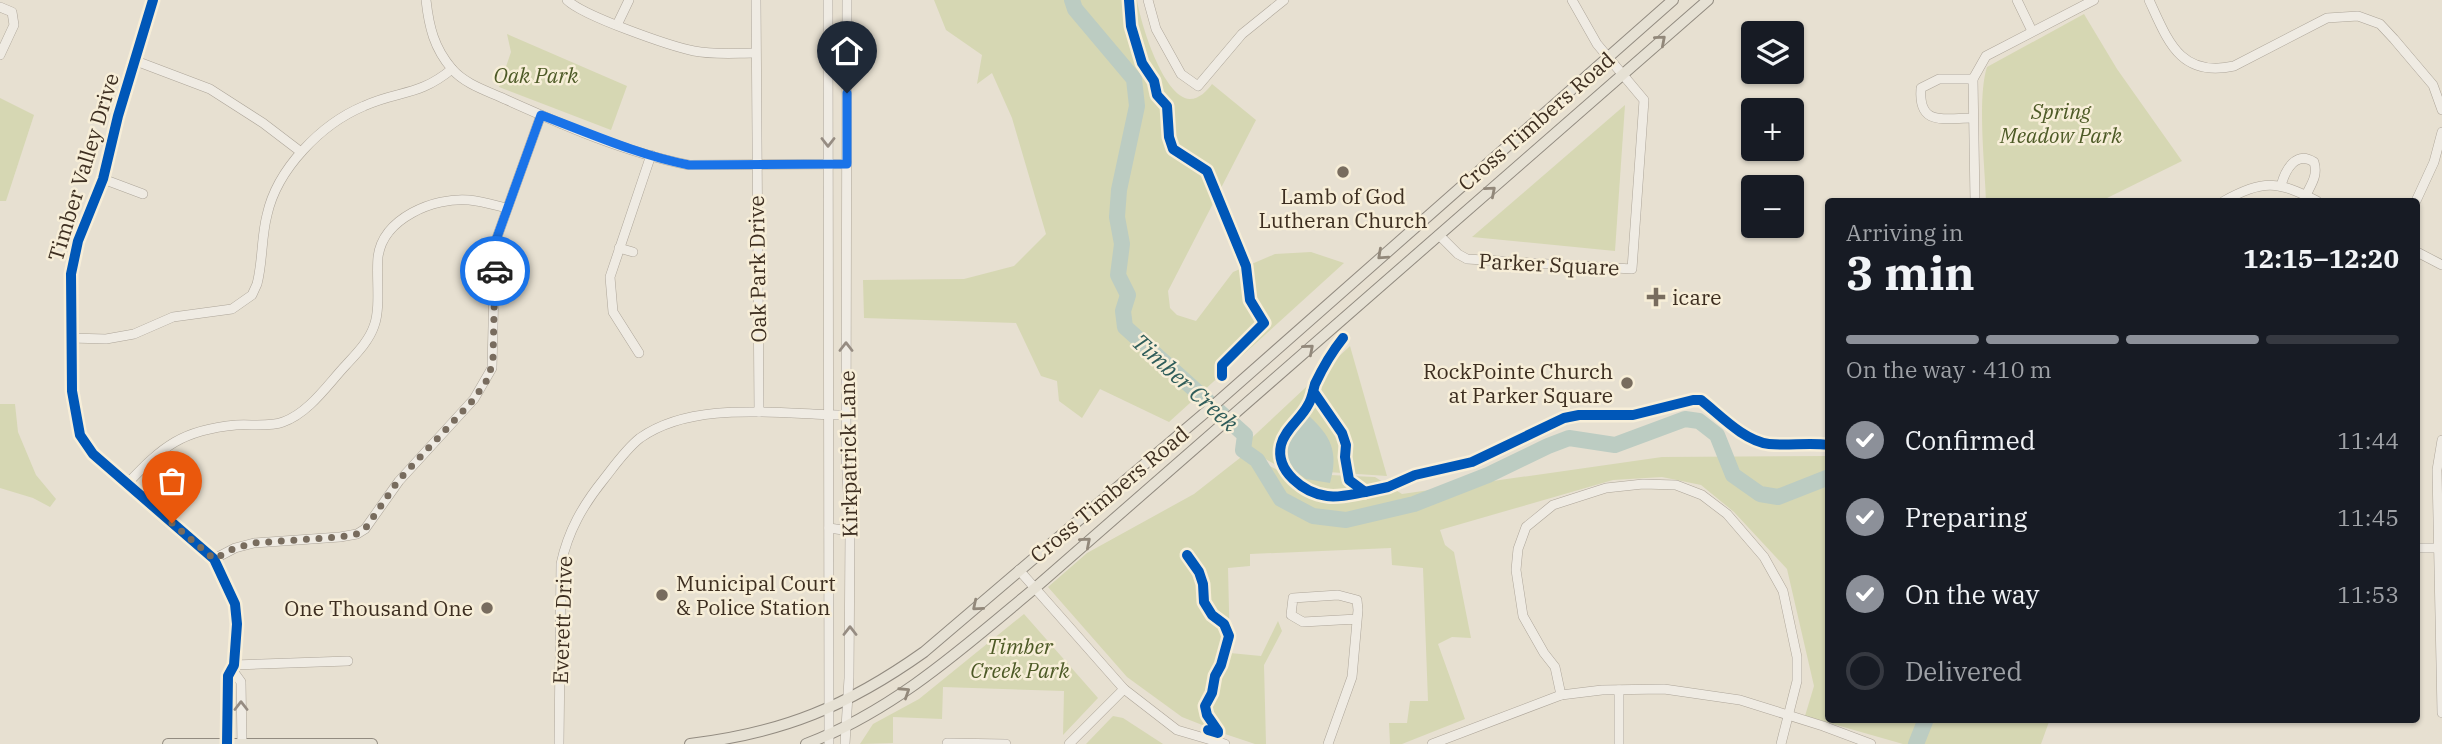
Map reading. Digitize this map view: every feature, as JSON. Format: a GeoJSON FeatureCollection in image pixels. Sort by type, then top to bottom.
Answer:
{"type":"FeatureCollection","features":[{"type":"Feature","properties":{"kind":"main road","name":"Cross Timbers Road"},"geometry":{"type":"LineString","coordinates":[[690,744],[773,730],[829,709],[897,671],[924,652],[1185,430],[1425,216],[1674,0]]}},
{"type":"Feature","properties":{"kind":"main road","name":"Cross Timbers Road"},"geometry":{"type":"LineString","coordinates":[[806,744],[829,740],[846,726],[909,690],[941,667],[1708,0]]}},
{"type":"Feature","properties":{"kind":"main road"},"geometry":{"type":"LineString","coordinates":[[1425,216],[1439,235]]}},
{"type":"Feature","properties":{"kind":"main road"},"geometry":{"type":"LineString","coordinates":[[168,744],[372,744]]}},
{"type":"Feature","properties":{"kind":"street","name":"Timber Valley Drive"},"geometry":{"type":"LineString","coordinates":[[153,0],[118,116],[103,179],[78,241],[71,274],[72,391],[80,435],[93,454],[214,559],[235,604],[237,624],[234,668],[241,682],[242,744]]}},
{"type":"Feature","properties":{"kind":"street"},"geometry":{"type":"LineString","coordinates":[[426,0],[434,42],[452,69],[475,86],[541,115],[651,155],[689,165],[847,164]]}},
{"type":"Feature","properties":{"kind":"street"},"geometry":{"type":"LineString","coordinates":[[567,0],[577,8],[617,25],[692,51],[711,54],[755,53]]}},
{"type":"Feature","properties":{"kind":"street"},"geometry":{"type":"LineString","coordinates":[[617,25],[629,0]]}},
{"type":"Feature","properties":{"kind":"street","name":"Oak Park Drive"},"geometry":{"type":"LineString","coordinates":[[756,0],[759,412]]}},
{"type":"Feature","properties":{"kind":"street","name":"Kirkpatrick Lane"},"geometry":{"type":"LineString","coordinates":[[828,0],[829,740]]}},
{"type":"Feature","properties":{"kind":"street","name":"Kirkpatrick Lane"},"geometry":{"type":"LineString","coordinates":[[845,744],[850,531],[846,415],[847,0]]}},
{"type":"Feature","properties":{"kind":"street"},"geometry":{"type":"LineString","coordinates":[[1148,0],[1156,29],[1181,74],[1198,86],[1242,34],[1284,0]]}},
{"type":"Feature","properties":{"kind":"street"},"geometry":{"type":"LineString","coordinates":[[1572,0],[1580,17],[1622,75]]}},
{"type":"Feature","properties":{"kind":"street"},"geometry":{"type":"LineString","coordinates":[[2017,0],[2032,31]]}},
{"type":"Feature","properties":{"kind":"street"},"geometry":{"type":"LineString","coordinates":[[1975,198],[1973,79],[1986,56],[2094,0]]}},
{"type":"Feature","properties":{"kind":"street"},"geometry":{"type":"LineString","coordinates":[[2149,0],[2174,51],[2199,66],[2220,69],[2234,66],[2327,18],[2358,16],[2380,24],[2433,85],[2442,110]]}},
{"type":"Feature","properties":{"kind":"street"},"geometry":{"type":"LineString","coordinates":[[0,7],[12,12],[14,25],[0,55]]}},
{"type":"Feature","properties":{"kind":"street"},"geometry":{"type":"LineString","coordinates":[[136,61],[210,89],[263,123],[301,152]]}},
{"type":"Feature","properties":{"kind":"street"},"geometry":{"type":"LineString","coordinates":[[71,338],[106,339],[134,334],[173,317],[232,309],[252,295],[259,275],[270,202],[286,172],[301,152],[323,131],[363,106],[416,92],[436,82],[452,69]]}},
{"type":"Feature","properties":{"kind":"street","name":"Parker Square"},"geometry":{"type":"LineString","coordinates":[[1439,235],[1467,259],[1632,268],[1644,100],[1622,75]]}},
{"type":"Feature","properties":{"kind":"street"},"geometry":{"type":"LineString","coordinates":[[1973,79],[1939,79],[1921,88],[1920,103],[1924,113],[1932,118],[1973,118]]}},
{"type":"Feature","properties":{"kind":"street"},"geometry":{"type":"LineString","coordinates":[[214,559],[235,548],[254,543],[357,534],[365,529],[398,481],[474,399],[489,377],[493,358],[495,243],[541,115]]}},
{"type":"Feature","properties":{"kind":"street"},"geometry":{"type":"LineString","coordinates":[[2417,198],[2434,162],[2442,132]]}},
{"type":"Feature","properties":{"kind":"street"},"geometry":{"type":"LineString","coordinates":[[639,353],[613,312],[610,277],[651,155]]}},
{"type":"Feature","properties":{"kind":"street"},"geometry":{"type":"LineString","coordinates":[[2281,186],[2290,164],[2300,158],[2307,158],[2314,162],[2316,169],[2315,178],[2306,195]]}},
{"type":"Feature","properties":{"kind":"street"},"geometry":{"type":"LineString","coordinates":[[103,179],[143,194]]}},
{"type":"Feature","properties":{"kind":"street"},"geometry":{"type":"LineString","coordinates":[[2230,198],[2245,190],[2271,185],[2281,186],[2312,198]]}},
{"type":"Feature","properties":{"kind":"street"},"geometry":{"type":"LineString","coordinates":[[127,484],[151,458],[167,446],[199,430],[282,423],[300,414],[359,351],[374,326],[378,255],[389,230],[399,220],[433,205],[458,200],[478,201],[506,208]]}},
{"type":"Feature","properties":{"kind":"street"},"geometry":{"type":"LineString","coordinates":[[619,248],[633,252]]}},
{"type":"Feature","properties":{"kind":"street"},"geometry":{"type":"LineString","coordinates":[[2420,254],[2442,265]]}},
{"type":"Feature","properties":{"kind":"street","name":"Everett Drive"},"geometry":{"type":"LineString","coordinates":[[559,744],[561,564],[566,541],[578,515],[623,455],[640,438],[682,420],[708,414],[759,412],[846,415]]}},
{"type":"Feature","properties":{"kind":"street"},"geometry":{"type":"LineString","coordinates":[[2442,440],[2437,470],[2442,713]]}},
{"type":"Feature","properties":{"kind":"street"},"geometry":{"type":"LineString","coordinates":[[1561,695],[1555,667],[1523,616],[1516,570],[1518,549],[1527,527],[1553,505],[1606,488],[1643,484],[1676,485],[1702,495],[1727,514],[1764,557],[1783,591],[1797,657],[1797,681],[1781,744]]}},
{"type":"Feature","properties":{"kind":"street"},"geometry":{"type":"LineString","coordinates":[[829,528],[850,531]]}},
{"type":"Feature","properties":{"kind":"street"},"geometry":{"type":"LineString","coordinates":[[2420,548],[2440,548]]}},
{"type":"Feature","properties":{"kind":"street"},"geometry":{"type":"LineString","coordinates":[[1019,570],[1124,689],[1177,730],[1225,744]]}},
{"type":"Feature","properties":{"kind":"street"},"geometry":{"type":"LineString","coordinates":[[1328,744],[1352,677],[1357,619],[1357,600],[1338,595],[1293,598],[1291,615],[1296,620],[1303,622],[1357,619]]}},
{"type":"Feature","properties":{"kind":"street"},"geometry":{"type":"LineString","coordinates":[[234,668],[348,661]]}},
{"type":"Feature","properties":{"kind":"street","name":"Timber Valley Drive"},"geometry":{"type":"LineString","coordinates":[[228,744],[228,676],[234,668]]}},
{"type":"Feature","properties":{"kind":"street"},"geometry":{"type":"LineString","coordinates":[[1069,744],[1124,689]]}},
{"type":"Feature","properties":{"kind":"street"},"geometry":{"type":"LineString","coordinates":[[1432,744],[1561,695],[1664,689],[1717,695],[1789,715],[1871,744]]}},
{"type":"Feature","properties":{"kind":"street"},"geometry":{"type":"LineString","coordinates":[[1619,690],[1619,744]]}},
{"type":"Feature","properties":{"kind":"street"},"geometry":{"type":"LineString","coordinates":[[1189,733],[1198,744]]}},
{"type":"Feature","properties":{"kind":"street"},"geometry":{"type":"LineString","coordinates":[[947,743],[1006,744]]}},
{"type":"Feature","properties":{"kind":"green space"},"geometry":{"type":"Polygon","coordinates":[[[934,0],[1137,0],[1154,57],[1171,86],[1180,95],[1190,99],[1197,98],[1212,84],[1256,120],[1168,291],[1170,308],[1177,315],[1196,321],[1233,272],[1275,254],[1311,252],[1344,263],[1169,422],[1100,389],[1082,418],[1059,401],[1057,381],[1041,376],[1016,323],[864,318],[863,280],[964,279],[1014,266],[1046,234],[1012,118],[992,73],[977,84],[982,55],[946,30],[934,0]]]}},
{"type":"Feature","properties":{"kind":"green space","name":"Spring Meadow Park"},"geometry":{"type":"Polygon","coordinates":[[[2084,14],[2117,69],[2182,161],[2107,198],[1986,198],[1982,96],[1987,67],[2084,14]]]}},
{"type":"Feature","properties":{"kind":"green space","name":"Oak Park"},"geometry":{"type":"Polygon","coordinates":[[[507,34],[627,86],[611,130],[499,87],[511,52],[507,34]]]}},
{"type":"Feature","properties":{"kind":"green space"},"geometry":{"type":"Polygon","coordinates":[[[0,98],[34,115],[6,201],[0,201],[0,98]]]}},
{"type":"Feature","properties":{"kind":"green space"},"geometry":{"type":"Polygon","coordinates":[[[1625,105],[1615,251],[1472,237],[1625,105]]]}},
{"type":"Feature","properties":{"kind":"green space"},"geometry":{"type":"Polygon","coordinates":[[[1350,346],[1387,476],[1283,469],[1243,446],[1350,346]]]}},
{"type":"Feature","properties":{"kind":"green space"},"geometry":{"type":"Polygon","coordinates":[[[0,404],[15,404],[18,432],[36,475],[56,499],[50,507],[33,498],[0,488],[0,404]]]}},
{"type":"Feature","properties":{"kind":"green space","name":"Timber Creek Park"},"geometry":{"type":"Polygon","coordinates":[[[1245,454],[1284,473],[1375,477],[1402,494],[1662,457],[1825,456],[1825,722],[1805,716],[1814,686],[1787,569],[1734,512],[1701,485],[1662,477],[1613,480],[1440,530],[1445,545],[1454,552],[1471,638],[1452,637],[1438,644],[1465,719],[1402,744],[1390,744],[1389,723],[1407,723],[1410,701],[1428,701],[1423,568],[1392,565],[1391,548],[1250,554],[1250,566],[1228,568],[1230,653],[1261,656],[1278,621],[1282,631],[1264,665],[1266,744],[1255,744],[1225,734],[1182,717],[1127,677],[1048,587],[1087,553],[1194,494],[1245,454]]]}},
{"type":"Feature","properties":{"kind":"green space","name":"Timber Creek Park"},"geometry":{"type":"Polygon","coordinates":[[[1024,614],[1098,698],[1063,735],[1064,691],[943,687],[942,719],[893,717],[893,743],[860,744],[873,724],[919,699],[1024,614]]]}},
{"type":"Feature","properties":{"kind":"green space","name":"Timber Creek Park"},"geometry":{"type":"Polygon","coordinates":[[[1113,716],[1123,718],[1163,744],[1086,744],[1113,716]]]}},
{"type":"Feature","properties":{"kind":"green space","name":"Timber Creek Park"},"geometry":{"type":"Polygon","coordinates":[[[1830,723],[2049,723],[2041,744],[1903,744],[1830,723]]]}},
{"type":"Feature","properties":{"kind":"shaded area"},"geometry":{"type":"Polygon","coordinates":[[[1308,415],[1331,445],[1334,462],[1330,483],[1306,479],[1291,468],[1288,444],[1308,415]]]}},
{"type":"Feature","properties":{"kind":"waterway","name":"Timber Creek"},"geometry":{"type":"LineString","coordinates":[[1072,0],[1075,9],[1134,79],[1137,106],[1119,190],[1117,217],[1122,244],[1118,275],[1128,295],[1123,311],[1125,327],[1245,435],[1243,450],[1257,460],[1281,499],[1313,516],[1346,520],[1414,504],[1488,475],[1569,438],[1615,445],[1685,419],[1699,421],[1717,435],[1733,475],[1760,494],[1778,497],[1825,479]]}},
{"type":"Feature","properties":{"kind":"waterway","name":"Timber Creek"},"geometry":{"type":"LineString","coordinates":[[1916,744],[1924,723]]}},
{"type":"Feature","properties":{"kind":"cycle path"},"geometry":{"type":"LineString","coordinates":[[153,0],[118,116],[103,179],[78,241],[71,274],[72,391],[80,435],[93,454],[214,559],[235,604],[237,624],[234,665],[228,676],[227,744]]}},
{"type":"Feature","properties":{"kind":"cycle path"},"geometry":{"type":"LineString","coordinates":[[1129,0],[1131,26],[1142,63],[1154,81],[1157,95],[1167,106],[1169,137],[1173,149],[1207,171],[1246,266],[1250,300],[1264,323],[1222,365],[1222,376]]}},
{"type":"Feature","properties":{"kind":"cycle path"},"geometry":{"type":"LineString","coordinates":[[1313,391],[1342,433],[1346,445],[1349,480],[1365,492],[1346,496],[1318,494],[1293,479],[1282,464],[1280,455],[1283,439],[1305,410],[1315,384],[1321,372],[1343,338]]}},
{"type":"Feature","properties":{"kind":"cycle path"},"geometry":{"type":"LineString","coordinates":[[1365,492],[1388,487],[1415,475],[1472,462],[1564,418],[1579,415],[1633,415],[1693,400],[1701,400],[1733,426],[1760,442],[1825,445]]}},
{"type":"Feature","properties":{"kind":"cycle path"},"geometry":{"type":"LineString","coordinates":[[1187,555],[1199,572],[1204,602],[1212,615],[1224,624],[1229,636],[1212,693],[1205,706],[1207,715],[1218,733],[1208,730]]}},
{"type":"Feature","properties":{"kind":"way so far"},"geometry":{"type":"LineString","coordinates":[[172,523],[214,559],[235,548],[254,543],[340,537],[357,534],[365,529],[398,481],[474,399],[489,377],[493,358],[495,271]]}},
{"type":"Feature","properties":{"kind":"place","name":"Lamb of God Lutheran Church"},"geometry":{"type":"Point","coordinates":[1343,172]}},
{"type":"Feature","properties":{"kind":"place","name":"icare"},"geometry":{"type":"Point","coordinates":[1656,297]}},
{"type":"Feature","properties":{"kind":"place","name":"RockPointe Church at Parker Square"},"geometry":{"type":"Point","coordinates":[1627,383]}},
{"type":"Feature","properties":{"kind":"place","name":"Municipal Court & Police Station"},"geometry":{"type":"Point","coordinates":[662,595]}},
{"type":"Feature","properties":{"kind":"place","name":"One Thousand One"},"geometry":{"type":"Point","coordinates":[487,608]}},
{"type":"Feature","properties":{"kind":"route"},"geometry":{"type":"LineString","coordinates":[[495,271],[495,243],[541,115],[616,144],[689,165],[847,164],[847,93]]}}]}
